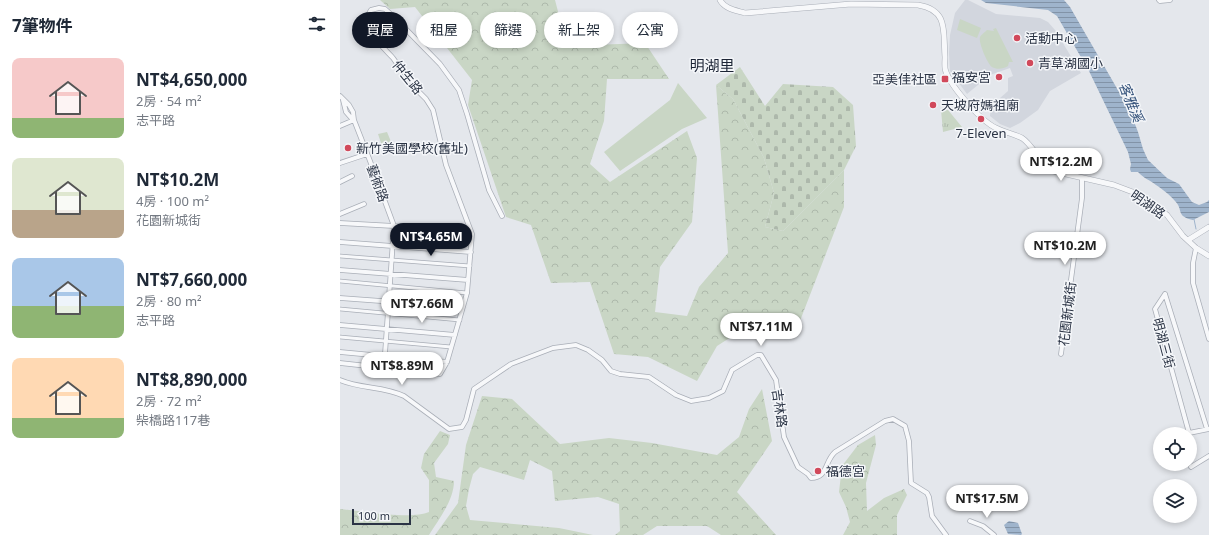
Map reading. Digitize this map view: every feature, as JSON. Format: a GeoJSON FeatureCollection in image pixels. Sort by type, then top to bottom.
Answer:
{"type":"FeatureCollection","features":[{"type":"Feature","properties":{"kind":"street","name":"明湖路"},"geometry":{"type":"LineString","coordinates":[[720,0],[730,9],[745,13],[800,7],[851,4],[901,4],[927,7],[935,11],[943,24],[945,71],[954,86],[978,114],[995,128],[1022,138],[1047,168],[1053,171],[1119,186],[1138,194],[1167,215],[1183,236],[1196,248],[1209,256]]}},
{"type":"Feature","properties":{"kind":"street"},"geometry":{"type":"LineString","coordinates":[[1159,0],[1160,2],[1170,0]]}},
{"type":"Feature","properties":{"kind":"street","name":"仲生路"},"geometry":{"type":"LineString","coordinates":[[472,234],[446,166],[433,110],[426,98],[418,91],[373,35],[367,19],[371,10],[379,8],[385,9],[440,64],[459,90],[489,190],[502,216]]}},
{"type":"Feature","properties":{"kind":"street","name":"藝術路"},"geometry":{"type":"LineString","coordinates":[[341,98],[346,112],[354,120],[394,226],[384,368]]}},
{"type":"Feature","properties":{"kind":"street"},"geometry":{"type":"LineString","coordinates":[[340,126],[354,120]]}},
{"type":"Feature","properties":{"kind":"street"},"geometry":{"type":"LineString","coordinates":[[340,163],[367,154]]}},
{"type":"Feature","properties":{"kind":"street"},"geometry":{"type":"LineString","coordinates":[[340,182],[352,176]]}},
{"type":"Feature","properties":{"kind":"street","name":"花園新城街"},"geometry":{"type":"LineString","coordinates":[[1061,354],[1082,198],[1082,178]]}},
{"type":"Feature","properties":{"kind":"street"},"geometry":{"type":"LineString","coordinates":[[340,214],[364,204]]}},
{"type":"Feature","properties":{"kind":"street"},"geometry":{"type":"LineString","coordinates":[[340,223],[394,226],[472,234],[467,292],[447,362],[440,374],[340,363]]}},
{"type":"Feature","properties":{"kind":"street"},"geometry":{"type":"LineString","coordinates":[[1188,240],[1209,227]]}},
{"type":"Feature","properties":{"kind":"street"},"geometry":{"type":"LineString","coordinates":[[340,242],[471,252]]}},
{"type":"Feature","properties":{"kind":"street"},"geometry":{"type":"LineString","coordinates":[[1196,248],[1193,263],[1193,283],[1209,339]]}},
{"type":"Feature","properties":{"kind":"street"},"geometry":{"type":"LineString","coordinates":[[340,256],[470,266]]}},
{"type":"Feature","properties":{"kind":"street"},"geometry":{"type":"LineString","coordinates":[[340,270],[468,280]]}},
{"type":"Feature","properties":{"kind":"street"},"geometry":{"type":"LineString","coordinates":[[340,281],[467,292]]}},
{"type":"Feature","properties":{"kind":"street","name":"明湖三街"},"geometry":{"type":"LineString","coordinates":[[1165,294],[1203,419],[1208,429],[1189,433],[1155,309],[1165,294]]}},
{"type":"Feature","properties":{"kind":"street"},"geometry":{"type":"LineString","coordinates":[[340,298],[463,307]]}},
{"type":"Feature","properties":{"kind":"street"},"geometry":{"type":"LineString","coordinates":[[340,310],[460,320]]}},
{"type":"Feature","properties":{"kind":"street"},"geometry":{"type":"LineString","coordinates":[[340,325],[455,335]]}},
{"type":"Feature","properties":{"kind":"street"},"geometry":{"type":"LineString","coordinates":[[340,337],[451,348]]}},
{"type":"Feature","properties":{"kind":"street","name":"吉林路"},"geometry":{"type":"LineString","coordinates":[[340,380],[359,386],[396,392],[404,396],[449,429],[452,429],[462,427],[466,420],[474,389],[511,364],[553,348],[576,345],[588,350],[602,360],[611,371],[620,374],[649,377],[676,395],[691,401],[710,398],[723,391],[732,370],[757,355],[761,355],[776,380],[784,437],[798,467],[811,478],[817,478],[822,475],[830,456],[835,452],[885,421],[893,419],[905,426],[909,441],[911,483],[927,494],[929,497],[932,516],[946,535]]}},
{"type":"Feature","properties":{"kind":"street"},"geometry":{"type":"LineString","coordinates":[[340,352],[447,362]]}},
{"type":"Feature","properties":{"kind":"street"},"geometry":{"type":"LineString","coordinates":[[1203,419],[1209,417]]}},
{"type":"Feature","properties":{"kind":"street"},"geometry":{"type":"LineString","coordinates":[[1197,464],[1209,456]]}},
{"type":"Feature","properties":{"kind":"street"},"geometry":{"type":"LineString","coordinates":[[970,520],[983,526],[994,535]]}},
{"type":"Feature","properties":{"kind":"shaded area","name":"青草湖國小"},"geometry":{"type":"Polygon","coordinates":[[[965,0],[968,0],[996,14],[1040,18],[1048,22],[1055,30],[1081,73],[1050,91],[1038,110],[1020,123],[1010,128],[1000,124],[990,116],[991,106],[1008,91],[1008,78],[1013,76],[1010,68],[990,75],[967,94],[950,71],[950,35],[955,13],[965,0]]]}},
{"type":"Feature","properties":{"kind":"green space"},"geometry":{"type":"Polygon","coordinates":[[[380,0],[555,0],[558,12],[544,12],[544,48],[614,48],[614,44],[622,44],[622,48],[648,48],[669,79],[607,79],[604,121],[590,164],[610,182],[687,131],[697,158],[692,222],[660,267],[655,312],[687,316],[699,287],[728,253],[716,85],[733,99],[764,158],[774,193],[765,227],[783,231],[844,170],[844,207],[798,326],[767,314],[717,346],[697,381],[648,357],[614,354],[590,282],[551,283],[531,225],[506,217],[468,105],[472,80],[447,48],[472,48],[472,12],[419,12],[415,7],[390,9],[380,0]]]}},
{"type":"Feature","properties":{"kind":"green space"},"geometry":{"type":"Polygon","coordinates":[[[960,19],[981,28],[977,38],[957,30],[960,19]]]}},
{"type":"Feature","properties":{"kind":"green space"},"geometry":{"type":"Polygon","coordinates":[[[996,28],[1013,62],[1009,62],[1008,66],[1000,69],[996,69],[990,65],[980,44],[980,37],[987,30],[994,31],[993,29],[996,28]]]}},
{"type":"Feature","properties":{"kind":"green space"},"geometry":{"type":"Polygon","coordinates":[[[740,67],[765,106],[783,84],[833,87],[853,105],[856,146],[844,170],[783,231],[765,227],[774,193],[764,158],[733,99],[716,85],[740,67]]]}},
{"type":"Feature","properties":{"kind":"green space"},"geometry":{"type":"Polygon","coordinates":[[[678,83],[707,118],[682,129],[620,171],[604,152],[670,100],[678,83]]]}},
{"type":"Feature","properties":{"kind":"green space"},"geometry":{"type":"Polygon","coordinates":[[[941,110],[948,110],[962,127],[943,132],[941,110]]]}},
{"type":"Feature","properties":{"kind":"green space"},"geometry":{"type":"Polygon","coordinates":[[[387,132],[394,149],[384,152],[378,134],[387,132]]]}},
{"type":"Feature","properties":{"kind":"green space"},"geometry":{"type":"Polygon","coordinates":[[[762,389],[772,441],[737,492],[776,535],[721,535],[707,526],[657,526],[643,535],[615,535],[620,531],[619,504],[598,497],[555,501],[552,471],[530,460],[524,480],[480,467],[473,474],[466,506],[470,520],[559,528],[593,535],[435,535],[458,503],[466,445],[482,396],[512,399],[560,444],[609,438],[652,443],[717,455],[739,437],[749,409],[762,389]]]}},
{"type":"Feature","properties":{"kind":"green space"},"geometry":{"type":"Polygon","coordinates":[[[440,431],[450,435],[448,444],[434,463],[436,477],[454,481],[452,495],[449,502],[429,535],[340,535],[340,509],[398,515],[421,514],[429,512],[429,480],[421,468],[424,454],[440,431]]]}},
{"type":"Feature","properties":{"kind":"green space"},"geometry":{"type":"Polygon","coordinates":[[[875,435],[876,445],[866,483],[867,511],[884,498],[904,489],[907,495],[897,515],[897,535],[843,535],[850,522],[846,507],[839,492],[842,466],[858,445],[875,435]]]}},
{"type":"Feature","properties":{"kind":"water","name":"客雅溪"},"geometry":{"type":"Polygon","coordinates":[[[981,0],[1064,0],[1070,7],[1130,111],[1148,160],[1167,178],[1179,184],[1192,202],[1199,205],[1209,200],[1209,212],[1193,220],[1184,217],[1178,204],[1168,194],[1138,172],[1131,172],[1128,152],[1089,71],[1057,16],[1048,10],[986,3],[981,0]]]}},
{"type":"Feature","properties":{"kind":"water"},"geometry":{"type":"Polygon","coordinates":[[[1009,521],[1018,523],[1022,534],[1021,535],[1008,534],[1004,525],[1009,521]]]}},
{"type":"Feature","properties":{"kind":"waterway"},"geometry":{"type":"LineString","coordinates":[[1194,219],[1196,229]]}},
{"type":"Feature","properties":{"kind":"place","name":"活動中心"},"geometry":{"type":"Point","coordinates":[1017,38]}},
{"type":"Feature","properties":{"kind":"place","name":"青草湖國小"},"geometry":{"type":"Point","coordinates":[1030,63]}},
{"type":"Feature","properties":{"kind":"place","name":"福安宮"},"geometry":{"type":"Point","coordinates":[999,77]}},
{"type":"Feature","properties":{"kind":"place","name":"亞美佳社區"},"geometry":{"type":"Point","coordinates":[945,79]}},
{"type":"Feature","properties":{"kind":"place","name":"天坡府媽祖廟"},"geometry":{"type":"Point","coordinates":[933,105]}},
{"type":"Feature","properties":{"kind":"place","name":"7-Eleven"},"geometry":{"type":"Point","coordinates":[981,119]}},
{"type":"Feature","properties":{"kind":"place","name":"新竹美國學校(舊址)"},"geometry":{"type":"Point","coordinates":[348,148]}},
{"type":"Feature","properties":{"kind":"place","name":"福德宮"},"geometry":{"type":"Point","coordinates":[818,471]}},
{"type":"Feature","properties":{"kind":"district","name":"明湖里"},"geometry":{"type":"Point","coordinates":[712,66]}}]}
